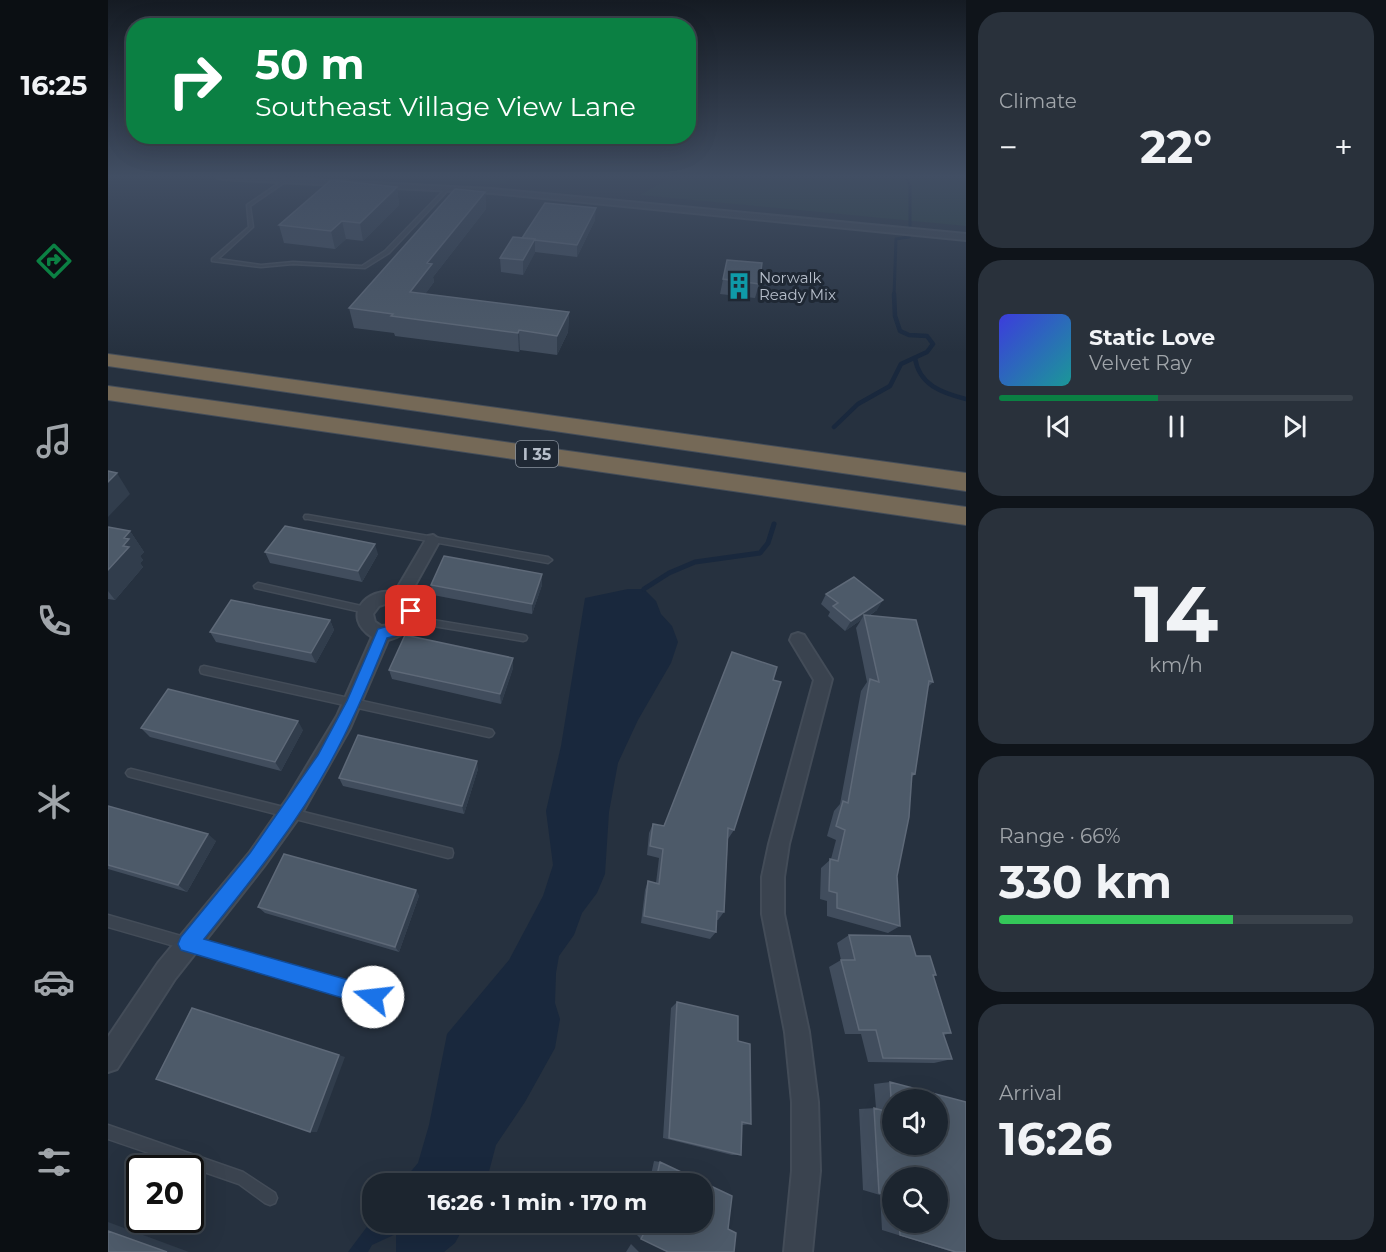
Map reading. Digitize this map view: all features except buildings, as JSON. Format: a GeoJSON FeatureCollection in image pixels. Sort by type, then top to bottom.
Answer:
{"type":"FeatureCollection","features":[{"type":"Feature","properties":{"kind":"highway","name":"I 35"},"geometry":{"type":"LineString","coordinates":[[108,360],[966,482]]}},
{"type":"Feature","properties":{"kind":"highway","name":"I 35"},"geometry":{"type":"LineString","coordinates":[[108,393],[966,516]]}},
{"type":"Feature","properties":{"kind":"street"},"geometry":{"type":"LineString","coordinates":[[949,235],[966,237]]}},
{"type":"Feature","properties":{"kind":"street"},"geometry":{"type":"LineString","coordinates":[[400,598],[433,540]]}},
{"type":"Feature","properties":{"kind":"street"},"geometry":{"type":"LineString","coordinates":[[400,598],[410,608],[409,619],[400,629],[382,633],[372,630],[367,625],[364,620],[366,610],[380,599],[400,598]]}},
{"type":"Feature","properties":{"kind":"street"},"geometry":{"type":"LineString","coordinates":[[108,1060],[133,1018],[188,944],[257,859],[290,812],[323,760],[354,703],[382,633]]}},
{"type":"Feature","properties":{"kind":"street"},"geometry":{"type":"LineString","coordinates":[[798,639],[823,679],[779,844],[773,877],[773,914],[797,1032],[805,1102],[806,1171],[798,1252]]}},
{"type":"Feature","properties":{"kind":"lane"},"geometry":{"type":"LineString","coordinates":[[242,235],[214,260],[261,266],[293,263],[363,267],[387,252],[403,235]]}},
{"type":"Feature","properties":{"kind":"lane"},"geometry":{"type":"LineString","coordinates":[[308,517],[548,560]]}},
{"type":"Feature","properties":{"kind":"lane"},"geometry":{"type":"LineString","coordinates":[[258,586],[366,610]]}},
{"type":"Feature","properties":{"kind":"lane"},"geometry":{"type":"LineString","coordinates":[[409,619],[523,638]]}},
{"type":"Feature","properties":{"kind":"lane"},"geometry":{"type":"LineString","coordinates":[[204,670],[489,733]]}},
{"type":"Feature","properties":{"kind":"lane"},"geometry":{"type":"LineString","coordinates":[[131,773],[448,853]]}},
{"type":"Feature","properties":{"kind":"lane"},"geometry":{"type":"LineString","coordinates":[[108,921],[373,997]]}},
{"type":"Feature","properties":{"kind":"lane"},"geometry":{"type":"LineString","coordinates":[[108,1132],[243,1179],[270,1198]]}},
{"type":"Feature","properties":{"kind":"water"},"geometry":{"type":"Polygon","coordinates":[[[628,589],[644,589],[656,601],[661,614],[672,626],[678,642],[671,663],[638,720],[618,763],[609,812],[605,874],[597,893],[582,913],[574,935],[559,956],[555,1003],[560,1019],[555,1048],[525,1102],[496,1145],[489,1173],[410,1173],[418,1163],[429,1125],[447,1034],[509,960],[543,896],[553,865],[546,811],[561,746],[585,598],[628,589]]]}},
{"type":"Feature","properties":{"kind":"water"},"geometry":{"type":"Polygon","coordinates":[[[362,1233],[460,1233],[455,1243],[444,1252],[396,1252],[396,1234],[372,1245],[368,1252],[348,1252],[362,1233]]]}},
{"type":"Feature","properties":{"kind":"waterway"},"geometry":{"type":"LineString","coordinates":[[894,295],[896,239],[909,237]]}},
{"type":"Feature","properties":{"kind":"waterway"},"geometry":{"type":"LineString","coordinates":[[834,427],[858,404],[890,386],[901,364],[927,352],[933,344],[927,336],[909,335],[900,331],[895,316],[894,295]]}},
{"type":"Feature","properties":{"kind":"waterway"},"geometry":{"type":"LineString","coordinates":[[915,358],[921,375],[933,386],[940,391],[966,399]]}},
{"type":"Feature","properties":{"kind":"waterway"},"geometry":{"type":"LineString","coordinates":[[644,589],[669,573],[695,562],[760,553],[768,543],[774,524]]}},
{"type":"Feature","properties":{"kind":"place","name":"Norwalk Ready Mix"},"geometry":{"type":"Point","coordinates":[739,286]}},
{"type":"Feature","properties":{"kind":"route"},"geometry":{"type":"LineString","coordinates":[[373,997],[188,944],[257,859],[323,760],[354,703],[382,633],[390,633],[403,627],[411,611]]}}]}
